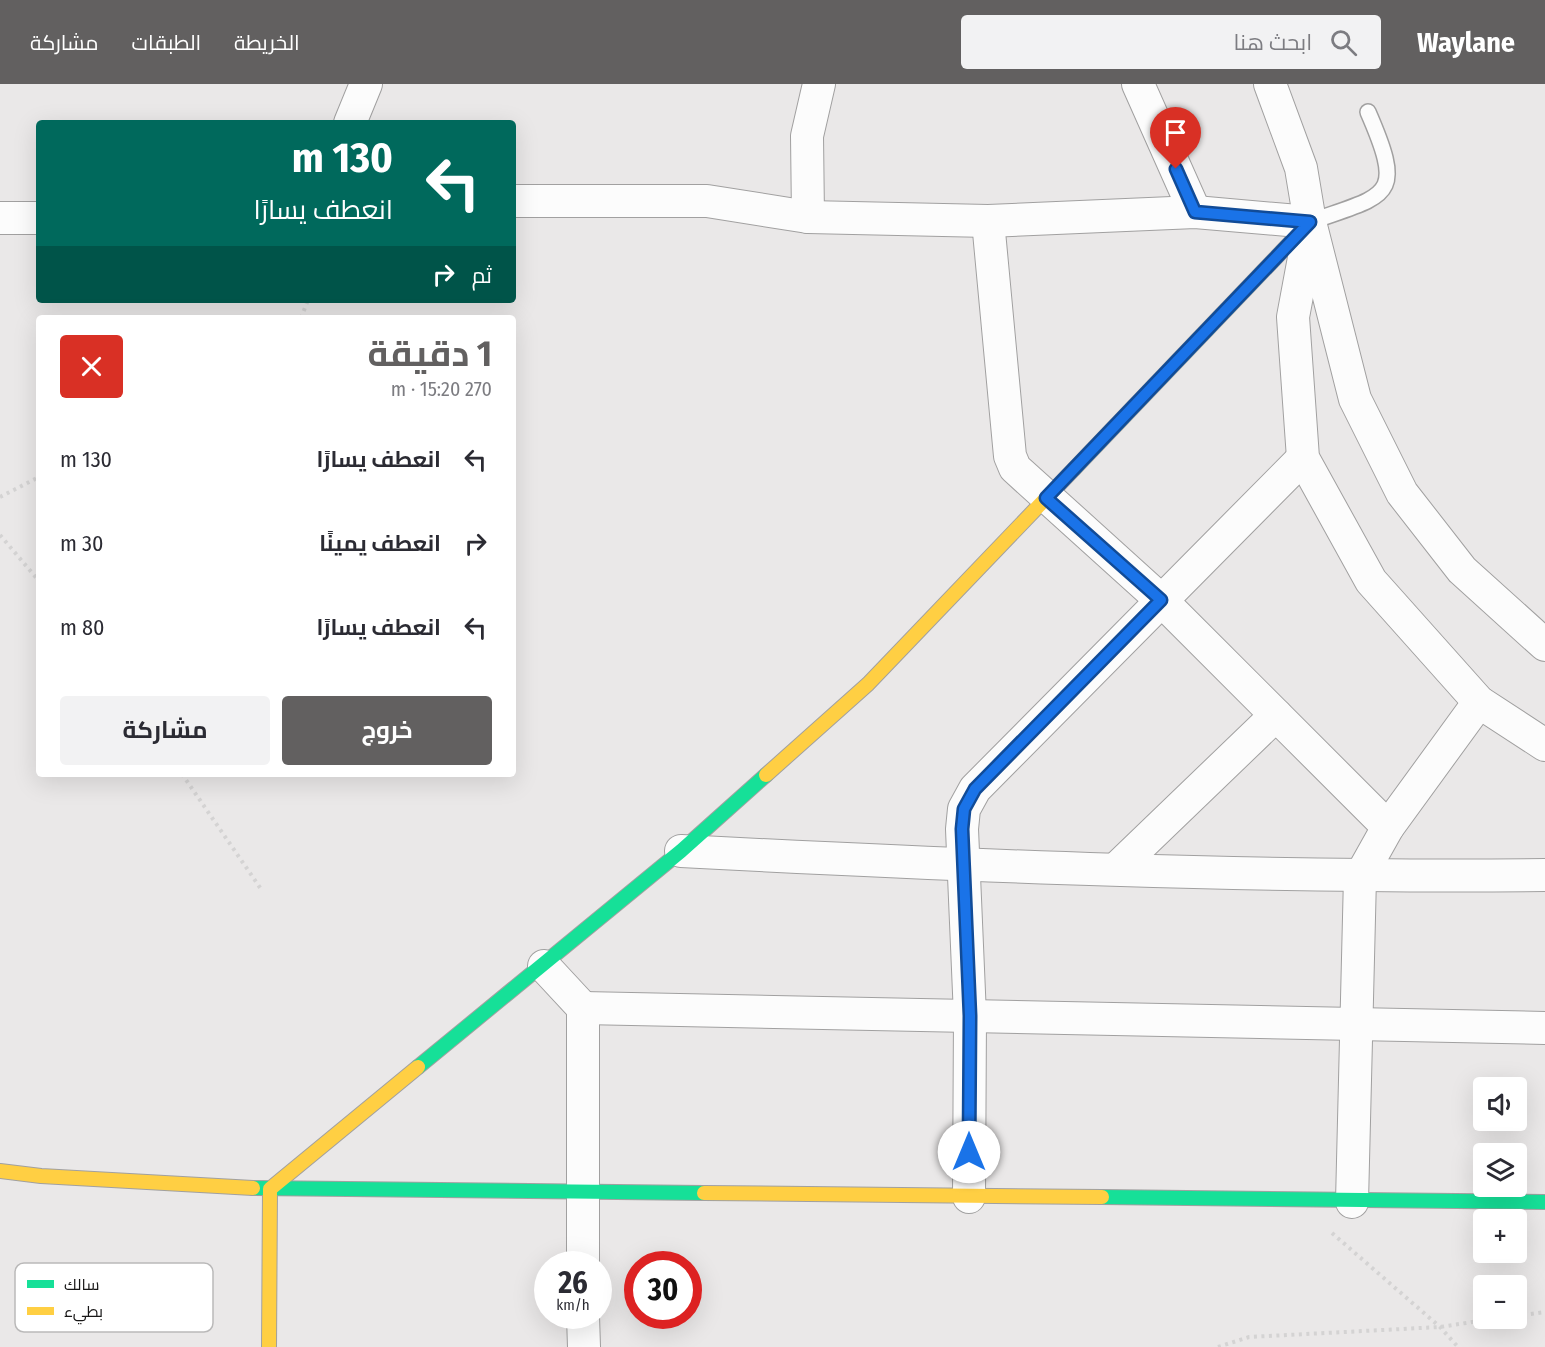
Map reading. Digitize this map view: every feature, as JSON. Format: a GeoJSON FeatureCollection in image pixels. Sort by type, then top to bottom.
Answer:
{"type":"FeatureCollection","features":[{"type":"Feature","properties":{"kind":"street"},"geometry":{"type":"LineString","coordinates":[[351,120],[366,84]]}},
{"type":"Feature","properties":{"kind":"street"},"geometry":{"type":"LineString","coordinates":[[808,217],[807,136],[819,84]]}},
{"type":"Feature","properties":{"kind":"street"},"geometry":{"type":"LineString","coordinates":[[1138,84],[1195,212]]}},
{"type":"Feature","properties":{"kind":"street"},"geometry":{"type":"LineString","coordinates":[[1269,84],[1301,168],[1310,222],[1355,399],[1402,493],[1462,570],[1541,635]]}},
{"type":"Feature","properties":{"kind":"street"},"geometry":{"type":"LineString","coordinates":[[516,201],[708,201],[808,217],[988,221],[1195,212],[1310,222]]}},
{"type":"Feature","properties":{"kind":"street"},"geometry":{"type":"LineString","coordinates":[[0,218],[36,218]]}},
{"type":"Feature","properties":{"kind":"street"},"geometry":{"type":"LineString","coordinates":[[988,221],[1010,456],[1015,468],[1161,600],[1388,827]]}},
{"type":"Feature","properties":{"kind":"street"},"geometry":{"type":"LineString","coordinates":[[1310,222],[1293,317],[1303,458],[1371,581],[1479,702],[1545,745]]}},
{"type":"Feature","properties":{"kind":"street"},"geometry":{"type":"LineString","coordinates":[[270,1189],[544,966],[681,851],[868,684],[1310,222]]}},
{"type":"Feature","properties":{"kind":"street"},"geometry":{"type":"LineString","coordinates":[[969,1197],[970,1016],[962,829],[964,809],[975,789],[1303,458]]}},
{"type":"Feature","properties":{"kind":"street"},"geometry":{"type":"LineString","coordinates":[[1352,1202],[1360,877],[1388,827],[1479,702]]}},
{"type":"Feature","properties":{"kind":"street"},"geometry":{"type":"LineString","coordinates":[[1116,869],[1276,715]]}},
{"type":"Feature","properties":{"kind":"street"},"geometry":{"type":"LineString","coordinates":[[681,851],[964,866],[1360,877],[1545,875]]}},
{"type":"Feature","properties":{"kind":"street"},"geometry":{"type":"LineString","coordinates":[[544,966],[584,1008],[583,1251]]}},
{"type":"Feature","properties":{"kind":"street"},"geometry":{"type":"LineString","coordinates":[[584,1008],[1545,1028]]}},
{"type":"Feature","properties":{"kind":"street"},"geometry":{"type":"LineString","coordinates":[[0,1171],[41,1176],[270,1189],[1545,1203]]}},
{"type":"Feature","properties":{"kind":"street"},"geometry":{"type":"LineString","coordinates":[[269,1347],[270,1189]]}},
{"type":"Feature","properties":{"kind":"street"},"geometry":{"type":"LineString","coordinates":[[583,1329],[584,1347]]}},
{"type":"Feature","properties":{"kind":"lane"},"geometry":{"type":"LineString","coordinates":[[1310,222],[1361,206],[1381,194],[1388,177],[1386,152],[1368,112]]}},
{"type":"Feature","properties":{"kind":"path"},"geometry":{"type":"LineString","coordinates":[[0,497],[36,479]]}},
{"type":"Feature","properties":{"kind":"path"},"geometry":{"type":"LineString","coordinates":[[0,536],[36,578]]}},
{"type":"Feature","properties":{"kind":"path"},"geometry":{"type":"LineString","coordinates":[[184,777],[261,889]]}},
{"type":"Feature","properties":{"kind":"path"},"geometry":{"type":"LineString","coordinates":[[1331,1232],[1440,1327],[1458,1347]]}},
{"type":"Feature","properties":{"kind":"path"},"geometry":{"type":"LineString","coordinates":[[1527,1314],[1545,1312]]}},
{"type":"Feature","properties":{"kind":"path"},"geometry":{"type":"LineString","coordinates":[[1218,1347],[1249,1337],[1440,1327],[1473,1322]]}},
{"type":"Feature","properties":{"kind":"traffic: fast"},"geometry":{"type":"LineString","coordinates":[[1074,469],[1310,222]]}},
{"type":"Feature","properties":{"kind":"traffic: fast"},"geometry":{"type":"LineString","coordinates":[[418,1067],[681,851],[766,775]]}},
{"type":"Feature","properties":{"kind":"traffic: fast"},"geometry":{"type":"LineString","coordinates":[[253,1188],[704,1193]]}},
{"type":"Feature","properties":{"kind":"traffic: fast"},"geometry":{"type":"LineString","coordinates":[[1102,1197],[1545,1202]]}},
{"type":"Feature","properties":{"kind":"traffic: slow"},"geometry":{"type":"LineString","coordinates":[[766,775],[868,684],[1074,469]]}},
{"type":"Feature","properties":{"kind":"traffic: slow"},"geometry":{"type":"LineString","coordinates":[[269,1347],[270,1189],[418,1067]]}},
{"type":"Feature","properties":{"kind":"traffic: slow"},"geometry":{"type":"LineString","coordinates":[[0,1171],[41,1176],[253,1188]]}},
{"type":"Feature","properties":{"kind":"traffic: slow"},"geometry":{"type":"LineString","coordinates":[[704,1193],[1102,1197]]}},
{"type":"Feature","properties":{"kind":"route"},"geometry":{"type":"LineString","coordinates":[[969,1152],[970,1016],[962,829],[964,809],[975,789],[1161,600],[1046,498],[1310,222],[1195,212],[1176,169]]}}]}
